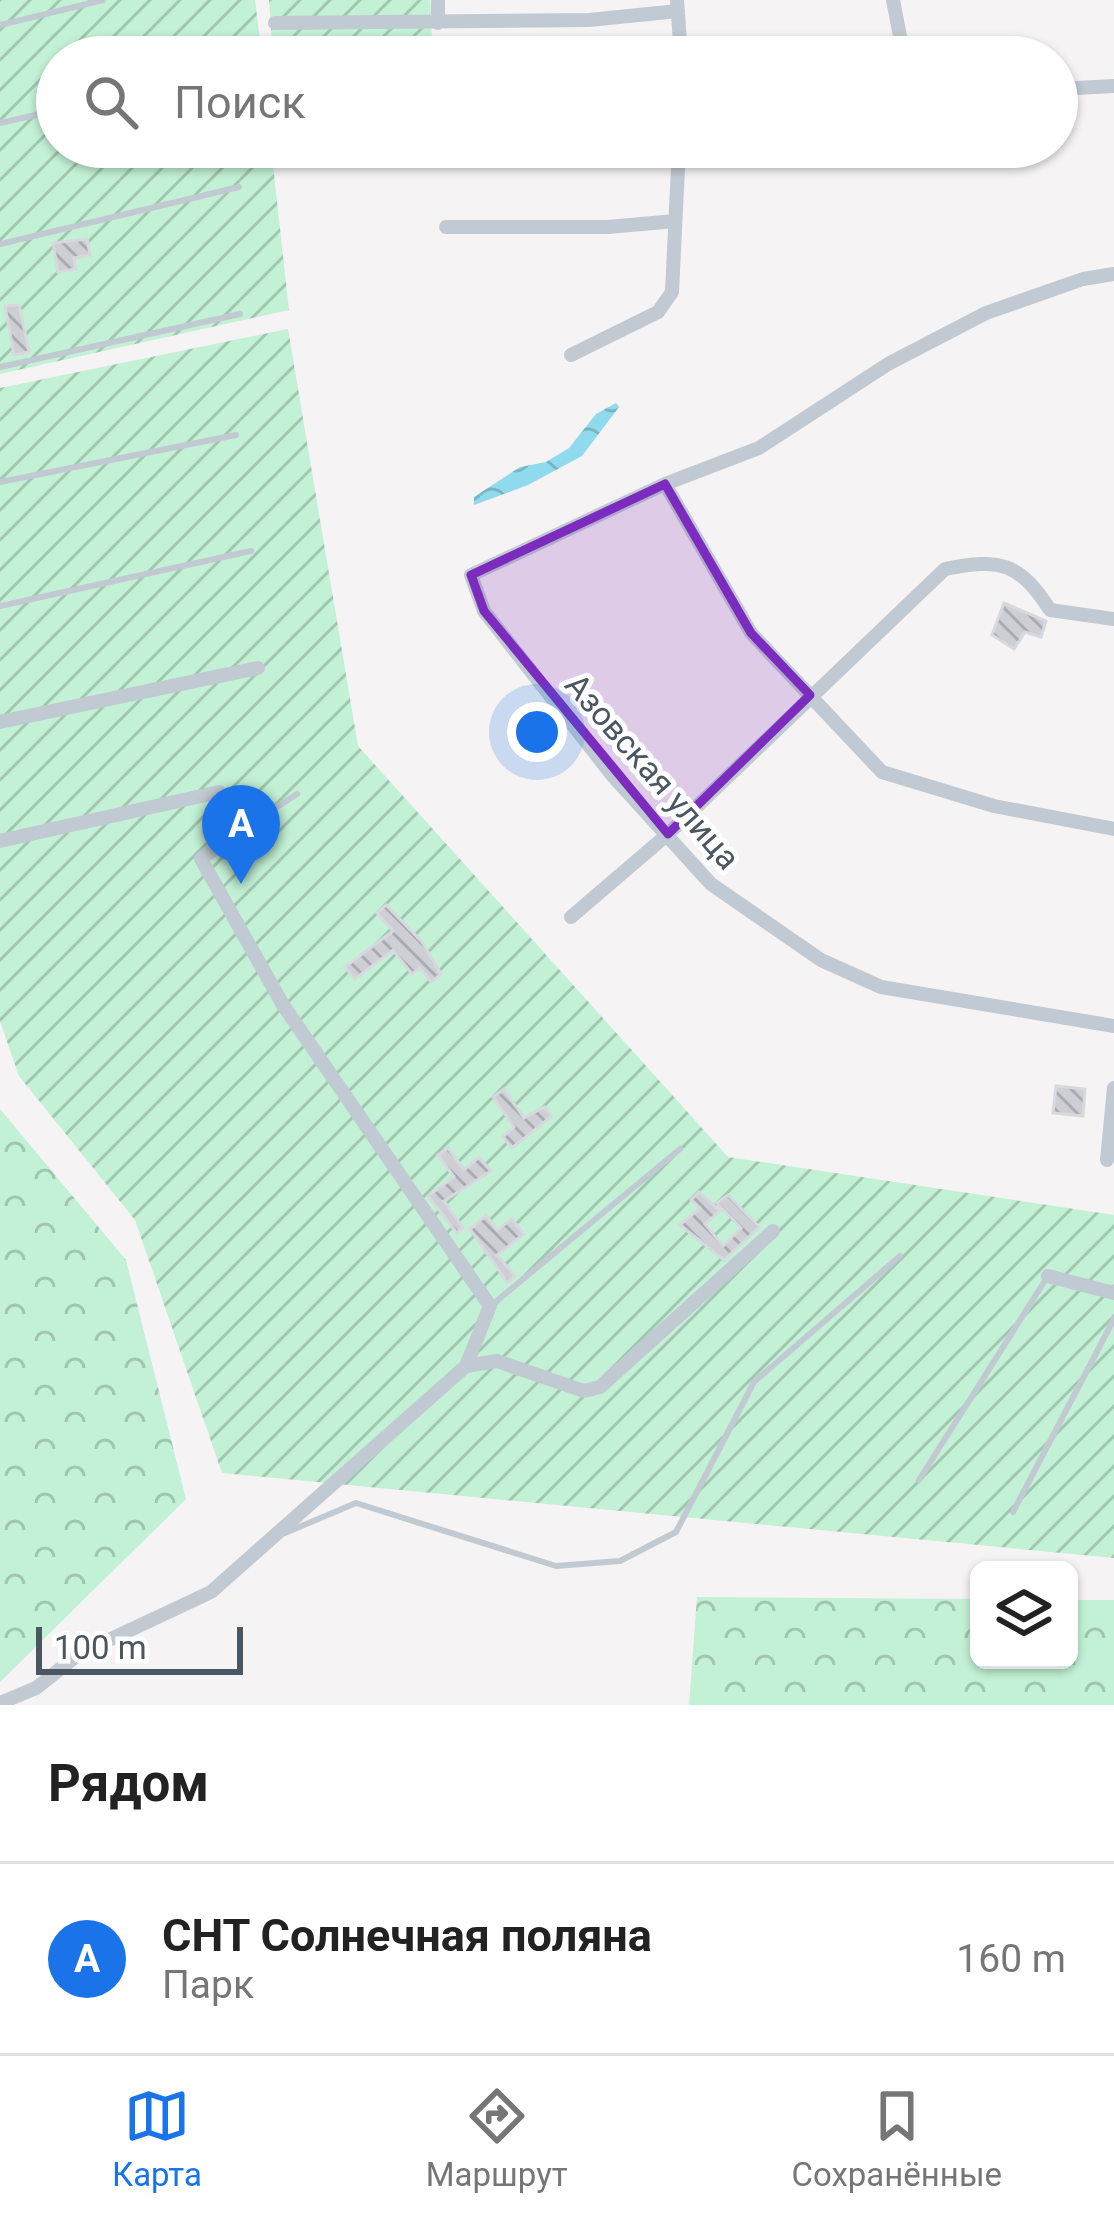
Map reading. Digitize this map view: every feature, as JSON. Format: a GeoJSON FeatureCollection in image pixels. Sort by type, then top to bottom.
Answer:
{"type":"FeatureCollection","features":[{"type":"Feature","properties":{"kind":"street"},"geometry":{"type":"LineString","coordinates":[[437,0],[438,23]]}},
{"type":"Feature","properties":{"kind":"street"},"geometry":{"type":"LineString","coordinates":[[893,0],[900,36]]}},
{"type":"Feature","properties":{"kind":"street"},"geometry":{"type":"LineString","coordinates":[[275,23],[438,23],[677,6],[679,36]]}},
{"type":"Feature","properties":{"kind":"street"},"geometry":{"type":"LineString","coordinates":[[1078,88],[1114,86]]}},
{"type":"Feature","properties":{"kind":"street"},"geometry":{"type":"LineString","coordinates":[[571,355],[658,312],[672,292],[679,168]]}},
{"type":"Feature","properties":{"kind":"street"},"geometry":{"type":"LineString","coordinates":[[446,226],[608,227],[675,220]]}},
{"type":"Feature","properties":{"kind":"street"},"geometry":{"type":"LineString","coordinates":[[1114,274],[986,313],[888,364],[759,448],[664,484],[751,633],[882,772],[994,806],[1114,830]]}},
{"type":"Feature","properties":{"kind":"street","name":"Азовская улица"},"geometry":{"type":"LineString","coordinates":[[664,484],[471,574],[484,611],[612,775],[711,884],[820,960],[881,987],[1114,1026]]}},
{"type":"Feature","properties":{"kind":"street"},"geometry":{"type":"LineString","coordinates":[[571,917],[668,834],[945,569],[985,561],[1027,575],[1050,610],[1114,619]]}},
{"type":"Feature","properties":{"kind":"street"},"geometry":{"type":"LineString","coordinates":[[0,722],[258,668]]}},
{"type":"Feature","properties":{"kind":"street"},"geometry":{"type":"LineString","coordinates":[[0,841],[219,792],[229,838],[201,859],[212,880],[283,1005],[490,1306],[466,1366],[211,1592],[79,1654],[36,1688],[0,1703]]}},
{"type":"Feature","properties":{"kind":"street"},"geometry":{"type":"LineString","coordinates":[[1107,1160],[1114,1088]]}},
{"type":"Feature","properties":{"kind":"street"},"geometry":{"type":"LineString","coordinates":[[466,1366],[497,1360],[584,1390],[600,1387],[773,1231]]}},
{"type":"Feature","properties":{"kind":"street"},"geometry":{"type":"LineString","coordinates":[[1048,1276],[1114,1293]]}},
{"type":"Feature","properties":{"kind":"lane"},"geometry":{"type":"LineString","coordinates":[[0,25],[103,0]]}},
{"type":"Feature","properties":{"kind":"lane"},"geometry":{"type":"LineString","coordinates":[[0,123],[36,115]]}},
{"type":"Feature","properties":{"kind":"lane"},"geometry":{"type":"LineString","coordinates":[[0,244],[238,187]]}},
{"type":"Feature","properties":{"kind":"lane"},"geometry":{"type":"LineString","coordinates":[[0,367],[240,314]]}},
{"type":"Feature","properties":{"kind":"lane"},"geometry":{"type":"LineString","coordinates":[[0,482],[236,435]]}},
{"type":"Feature","properties":{"kind":"lane"},"geometry":{"type":"LineString","coordinates":[[0,606],[251,551]]}},
{"type":"Feature","properties":{"kind":"lane"},"geometry":{"type":"LineString","coordinates":[[229,838],[297,794]]}},
{"type":"Feature","properties":{"kind":"lane"},"geometry":{"type":"LineString","coordinates":[[490,1306],[680,1149]]}},
{"type":"Feature","properties":{"kind":"lane"},"geometry":{"type":"LineString","coordinates":[[265,1541],[356,1503],[556,1566],[620,1561],[676,1532],[754,1382],[900,1256]]}},
{"type":"Feature","properties":{"kind":"lane"},"geometry":{"type":"LineString","coordinates":[[919,1480],[1048,1276]]}},
{"type":"Feature","properties":{"kind":"lane"},"geometry":{"type":"LineString","coordinates":[[1013,1512],[1114,1319]]}},
{"type":"Feature","properties":{"kind":"highlighted area"},"geometry":{"type":"Polygon","coordinates":[[[665,484],[751,633],[810,695],[668,834],[484,611],[471,575],[665,484]]]}},
{"type":"Feature","properties":{"kind":"green space"},"geometry":{"type":"Polygon","coordinates":[[[0,0],[255,0],[259,36],[36,36],[36,168],[273,168],[289,310],[0,374],[0,0]]]}},
{"type":"Feature","properties":{"kind":"green space"},"geometry":{"type":"Polygon","coordinates":[[[269,0],[430,0],[432,36],[272,36],[269,0]]]}},
{"type":"Feature","properties":{"kind":"green space"},"geometry":{"type":"Polygon","coordinates":[[[288,329],[358,746],[728,1157],[1114,1215],[1114,1558],[222,1473],[135,1220],[19,1076],[0,1021],[0,388],[288,329]]]}},
{"type":"Feature","properties":{"kind":"green space"},"geometry":{"type":"Polygon","coordinates":[[[0,1109],[126,1260],[186,1499],[0,1682],[0,1109]]]}},
{"type":"Feature","properties":{"kind":"green space"},"geometry":{"type":"Polygon","coordinates":[[[697,1597],[970,1599],[970,1669],[1078,1669],[1078,1600],[1114,1600],[1114,1705],[689,1705],[697,1597]]]}},
{"type":"Feature","properties":{"kind":"water"},"geometry":{"type":"Polygon","coordinates":[[[616,403],[619,407],[582,456],[528,485],[474,505],[474,497],[520,467],[546,462],[569,448],[596,414],[616,403]]]}},
{"type":"Feature","properties":{"kind":"building"},"geometry":{"type":"Polygon","coordinates":[[[87,239],[90,255],[74,258],[76,269],[58,272],[53,243],[87,239]]]}},
{"type":"Feature","properties":{"kind":"building"},"geometry":{"type":"Polygon","coordinates":[[[19,305],[29,352],[14,355],[5,306],[19,305]]]}},
{"type":"Feature","properties":{"kind":"building"},"geometry":{"type":"Polygon","coordinates":[[[1004,603],[1046,621],[1041,637],[1025,632],[1014,649],[992,635],[1004,603]]]}},
{"type":"Feature","properties":{"kind":"building"},"geometry":{"type":"Polygon","coordinates":[[[386,905],[422,942],[441,974],[431,982],[420,968],[412,974],[393,950],[355,979],[345,967],[393,931],[377,913],[386,905]]]}},
{"type":"Feature","properties":{"kind":"building"},"geometry":{"type":"Polygon","coordinates":[[[1056,1086],[1085,1089],[1083,1116],[1053,1113],[1056,1086]]]}},
{"type":"Feature","properties":{"kind":"building"},"geometry":{"type":"Polygon","coordinates":[[[504,1089],[524,1118],[544,1107],[552,1116],[512,1148],[503,1137],[514,1127],[493,1097],[504,1089]]]}},
{"type":"Feature","properties":{"kind":"building"},"geometry":{"type":"Polygon","coordinates":[[[448,1148],[464,1170],[479,1157],[491,1171],[444,1201],[463,1228],[457,1233],[428,1196],[454,1177],[438,1155],[448,1148]]]}},
{"type":"Feature","properties":{"kind":"building"},"geometry":{"type":"Polygon","coordinates":[[[699,1192],[720,1211],[705,1224],[723,1246],[741,1228],[717,1203],[728,1195],[759,1227],[724,1260],[680,1225],[700,1208],[691,1200],[699,1192]]]}},
{"type":"Feature","properties":{"kind":"building"},"geometry":{"type":"Polygon","coordinates":[[[486,1215],[497,1230],[512,1219],[524,1234],[497,1255],[515,1276],[507,1282],[470,1229],[486,1215]]]}},
{"type":"Feature","properties":{"kind":"place","name":"СНТ Солнечная поляна"},"geometry":{"type":"Point","coordinates":[241,884]}}]}
